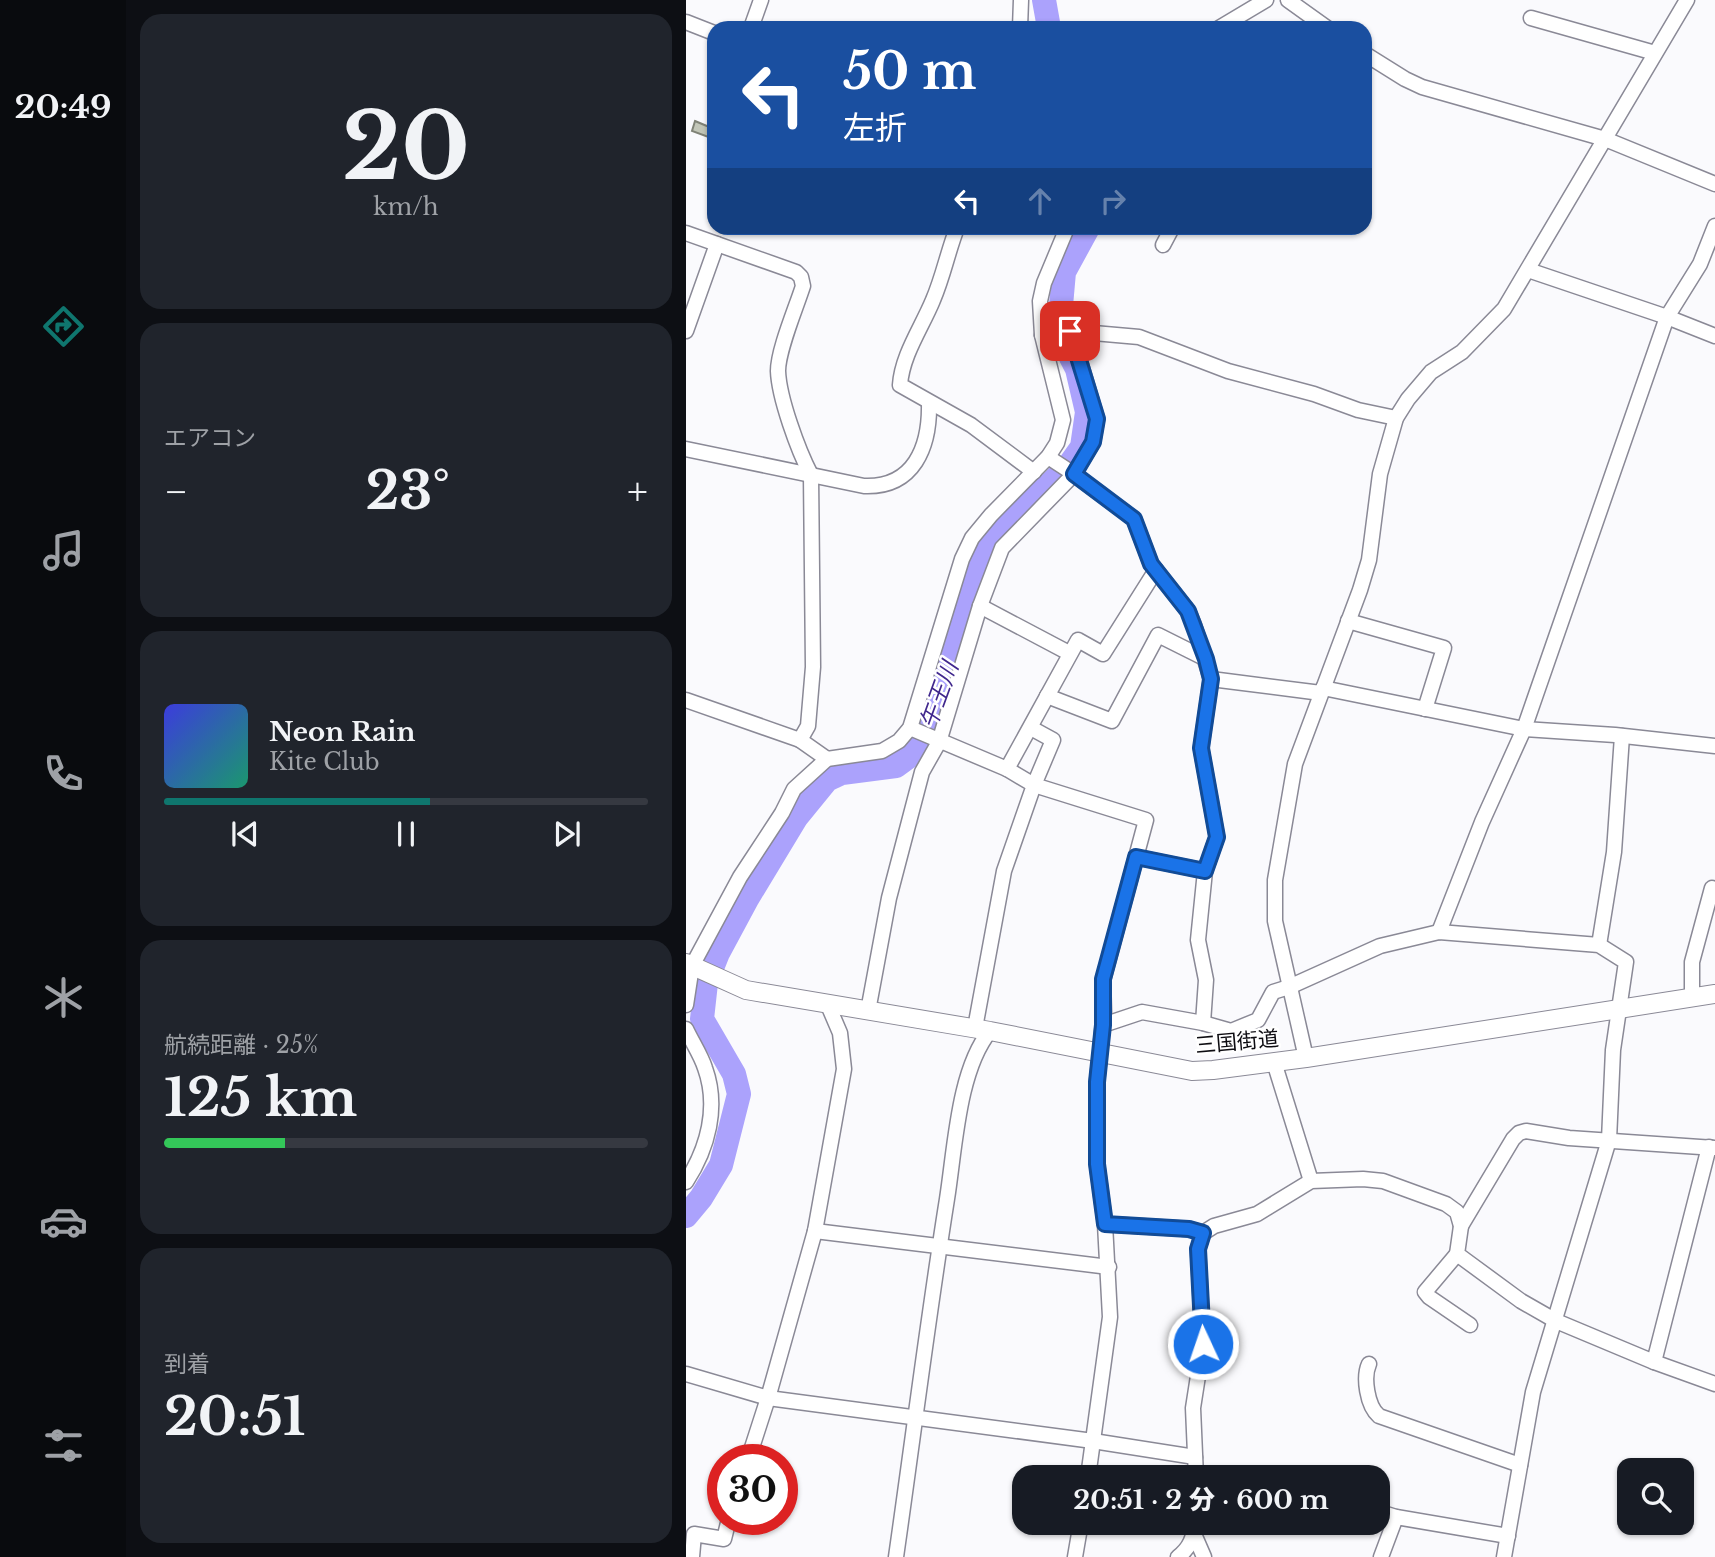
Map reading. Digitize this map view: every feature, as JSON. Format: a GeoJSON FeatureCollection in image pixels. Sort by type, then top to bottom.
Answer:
{"type":"FeatureCollection","features":[{"type":"Feature","properties":{"kind":"street"},"geometry":{"type":"LineString","coordinates":[[754,21],[761,0]]}},
{"type":"Feature","properties":{"kind":"street"},"geometry":{"type":"LineString","coordinates":[[1020,21],[1021,0]]}},
{"type":"Feature","properties":{"kind":"street"},"geometry":{"type":"LineString","coordinates":[[1231,21],[1266,0]]}},
{"type":"Feature","properties":{"kind":"street"},"geometry":{"type":"LineString","coordinates":[[1306,1058],[1275,921],[1275,880],[1295,764],[1369,559],[1380,474],[1396,418],[1431,372],[1462,352],[1504,309],[1687,0]]}},
{"type":"Feature","properties":{"kind":"street"},"geometry":{"type":"LineString","coordinates":[[1292,1],[1318,21]]}},
{"type":"Feature","properties":{"kind":"street"},"geometry":{"type":"LineString","coordinates":[[1531,18],[1655,52]]}},
{"type":"Feature","properties":{"kind":"street"},"geometry":{"type":"LineString","coordinates":[[686,22],[707,30]]}},
{"type":"Feature","properties":{"kind":"street"},"geometry":{"type":"LineString","coordinates":[[1372,58],[1422,87],[1605,139],[1715,184]]}},
{"type":"Feature","properties":{"kind":"street"},"geometry":{"type":"LineString","coordinates":[[1439,932],[1482,822],[1524,729],[1667,317],[1700,264],[1715,226]]}},
{"type":"Feature","properties":{"kind":"street"},"geometry":{"type":"LineString","coordinates":[[686,233],[796,272],[802,277],[803,286],[778,370],[789,417],[811,475],[813,667],[808,726],[800,740]]}},
{"type":"Feature","properties":{"kind":"street"},"geometry":{"type":"LineString","coordinates":[[955,235],[935,297],[910,349],[900,385],[971,425],[1034,472]]}},
{"type":"Feature","properties":{"kind":"street"},"geometry":{"type":"LineString","coordinates":[[686,1005],[692,967],[740,877],[782,813],[794,789],[827,760],[882,751],[900,741],[912,730],[962,559],[972,538],[1034,472],[1051,459],[1063,420],[1044,334],[1040,301],[1064,235]]}},
{"type":"Feature","properties":{"kind":"street"},"geometry":{"type":"LineString","coordinates":[[1163,245],[1168,235]]}},
{"type":"Feature","properties":{"kind":"street"},"geometry":{"type":"LineString","coordinates":[[686,331],[717,244]]}},
{"type":"Feature","properties":{"kind":"street"},"geometry":{"type":"LineString","coordinates":[[1528,270],[1715,336]]}},
{"type":"Feature","properties":{"kind":"street"},"geometry":{"type":"LineString","coordinates":[[1044,334],[1070,331],[1139,337],[1228,371],[1314,394],[1358,410],[1396,418]]}},
{"type":"Feature","properties":{"kind":"street"},"geometry":{"type":"LineString","coordinates":[[868,1011],[889,898],[922,772],[939,741],[1002,548],[1074,474],[1093,442],[1097,419],[1070,331]]}},
{"type":"Feature","properties":{"kind":"street"},"geometry":{"type":"LineString","coordinates":[[686,449],[863,486],[881,486],[895,482],[911,469],[929,427],[929,403]]}},
{"type":"Feature","properties":{"kind":"street"},"geometry":{"type":"LineString","coordinates":[[1051,459],[1134,519],[1151,564],[1188,611],[1206,659],[1211,679],[1201,748],[1217,837],[1205,871],[1198,940],[1206,980],[1203,1023]]}},
{"type":"Feature","properties":{"kind":"street"},"geometry":{"type":"LineString","coordinates":[[1007,769],[1077,640],[1103,654],[1156,570]]}},
{"type":"Feature","properties":{"kind":"street"},"geometry":{"type":"LineString","coordinates":[[981,606],[1069,653]]}},
{"type":"Feature","properties":{"kind":"street"},"geometry":{"type":"LineString","coordinates":[[1348,621],[1444,648],[1425,709]]}},
{"type":"Feature","properties":{"kind":"street"},"geometry":{"type":"LineString","coordinates":[[1047,696],[1112,721],[1158,635],[1206,659]]}},
{"type":"Feature","properties":{"kind":"street"},"geometry":{"type":"LineString","coordinates":[[1211,679],[1322,690],[1524,729],[1715,746]]}},
{"type":"Feature","properties":{"kind":"street"},"geometry":{"type":"LineString","coordinates":[[686,700],[800,740],[827,760]]}},
{"type":"Feature","properties":{"kind":"street"},"geometry":{"type":"LineString","coordinates":[[896,1557],[965,1081],[982,1030],[1004,871],[1053,740],[1031,728]]}},
{"type":"Feature","properties":{"kind":"street"},"geometry":{"type":"LineString","coordinates":[[912,730],[1007,769],[1034,785],[1146,820],[1103,979],[1103,1025],[1097,1082],[1097,1164],[1109,1268],[1110,1317],[1090,1465]]}},
{"type":"Feature","properties":{"kind":"street"},"geometry":{"type":"LineString","coordinates":[[1599,945],[1614,852],[1622,736]]}},
{"type":"Feature","properties":{"kind":"street"},"geometry":{"type":"LineString","coordinates":[[1136,857],[1205,871]]}},
{"type":"Feature","properties":{"kind":"street"},"geometry":{"type":"LineString","coordinates":[[1692,998],[1692,962],[1712,888]]}},
{"type":"Feature","properties":{"kind":"street"},"geometry":{"type":"LineString","coordinates":[[1103,1025],[1142,1012],[1231,1031],[1258,1020],[1273,992],[1380,947],[1439,932],[1599,945],[1626,962],[1613,1050],[1609,1140],[1556,1321],[1532,1392],[1504,1557]]}},
{"type":"Feature","properties":{"kind":"street","name":"三国街道"},"geometry":{"type":"LineString","coordinates":[[692,967],[746,990],[982,1030],[1192,1071],[1306,1058],[1715,994]]}},
{"type":"Feature","properties":{"kind":"street"},"geometry":{"type":"LineString","coordinates":[[753,1444],[815,1231],[844,1069],[840,1033],[828,1005]]}},
{"type":"Feature","properties":{"kind":"street"},"geometry":{"type":"LineString","coordinates":[[686,1029],[705,1067],[712,1112],[701,1155],[688,1176]]}},
{"type":"Feature","properties":{"kind":"street"},"geometry":{"type":"LineString","coordinates":[[1274,1062],[1311,1181]]}},
{"type":"Feature","properties":{"kind":"street"},"geometry":{"type":"LineString","coordinates":[[1470,1325],[1425,1292],[1457,1254],[1461,1226],[1519,1133],[1526,1131],[1569,1138],[1712,1147],[1654,1362]]}},
{"type":"Feature","properties":{"kind":"street"},"geometry":{"type":"LineString","coordinates":[[1195,1465],[1193,1408],[1203,1344],[1198,1249],[1203,1233],[1214,1226],[1257,1214],[1311,1181],[1363,1179],[1383,1181],[1446,1204],[1457,1212],[1461,1226]]}},
{"type":"Feature","properties":{"kind":"street"},"geometry":{"type":"LineString","coordinates":[[1105,1224],[1189,1229],[1203,1233]]}},
{"type":"Feature","properties":{"kind":"street"},"geometry":{"type":"LineString","coordinates":[[815,1231],[1109,1268]]}},
{"type":"Feature","properties":{"kind":"street"},"geometry":{"type":"LineString","coordinates":[[1457,1254],[1521,1301],[1556,1321],[1715,1384]]}},
{"type":"Feature","properties":{"kind":"street"},"geometry":{"type":"LineString","coordinates":[[1369,1364],[1365,1373],[1373,1411],[1379,1416],[1520,1465]]}},
{"type":"Feature","properties":{"kind":"street"},"geometry":{"type":"LineString","coordinates":[[686,1374],[768,1398],[1195,1457]]}},
{"type":"Feature","properties":{"kind":"street"},"geometry":{"type":"LineString","coordinates":[[1390,1515],[1508,1536]]}},
{"type":"Feature","properties":{"kind":"street"},"geometry":{"type":"LineString","coordinates":[[1381,1557],[1396,1517]]}},
{"type":"Feature","properties":{"kind":"street"},"geometry":{"type":"LineString","coordinates":[[692,1557],[694,1534],[724,1539],[725,1535]]}},
{"type":"Feature","properties":{"kind":"street"},"geometry":{"type":"LineString","coordinates":[[1075,1557],[1079,1535]]}},
{"type":"Feature","properties":{"kind":"street"},"geometry":{"type":"LineString","coordinates":[[1178,1557],[1186,1550],[1192,1535]]}},
{"type":"Feature","properties":{"kind":"street"},"geometry":{"type":"LineString","coordinates":[[1197,1535],[1204,1557]]}},
{"type":"Feature","properties":{"kind":"building"},"geometry":{"type":"Polygon","coordinates":[[[695,121],[707,126],[707,136],[692,131],[695,121]]]}},
{"type":"Feature","properties":{"kind":"waterway","name":"午王川"},"geometry":{"type":"LineString","coordinates":[[1044,0],[1048,21]]}},
{"type":"Feature","properties":{"kind":"waterway","name":"午王川"},"geometry":{"type":"LineString","coordinates":[[686,1216],[701,1198],[721,1165],[739,1094],[734,1074],[702,1019],[706,983],[718,953],[796,818],[827,780],[842,773],[896,766],[918,750],[935,715],[984,553],[1014,517],[1067,468],[1082,447],[1087,412],[1077,369],[1061,338],[1060,317],[1064,272],[1084,235]]}},
{"type":"Feature","properties":{"kind":"route"},"geometry":{"type":"LineString","coordinates":[[1070,331],[1097,419],[1093,442],[1074,474],[1134,519],[1151,564],[1188,611],[1211,679],[1201,748],[1217,837],[1205,871],[1136,857],[1103,979],[1104,1013],[1097,1082],[1097,1164],[1105,1224],[1189,1229],[1203,1233],[1198,1249],[1203,1344]]}}]}
